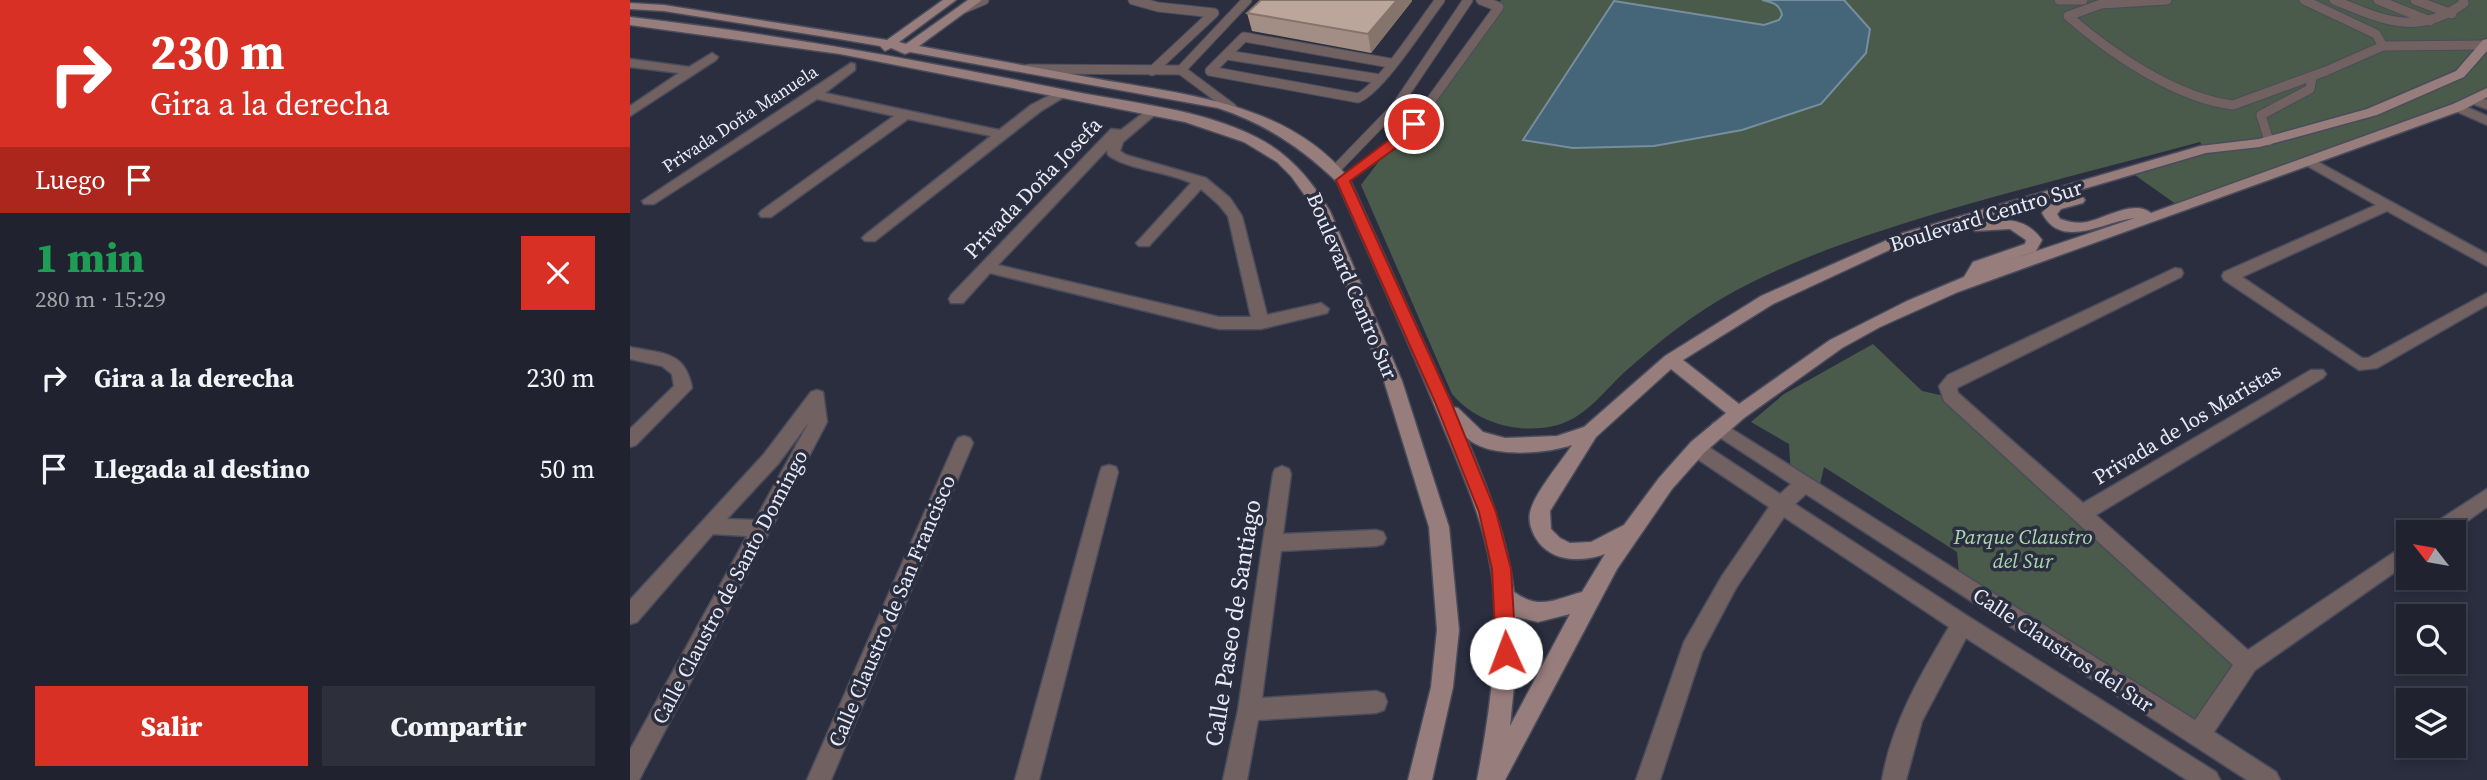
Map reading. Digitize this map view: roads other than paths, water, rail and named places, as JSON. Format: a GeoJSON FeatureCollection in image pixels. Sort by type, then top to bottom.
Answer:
{"type":"FeatureCollection","features":[{"type":"Feature","properties":{"kind":"street"},"geometry":{"type":"LineString","coordinates":[[890,61],[921,21],[950,0]]}},
{"type":"Feature","properties":{"kind":"street"},"geometry":{"type":"LineString","coordinates":[[871,57],[889,44],[926,35],[976,0]]}},
{"type":"Feature","properties":{"kind":"street"},"geometry":{"type":"LineString","coordinates":[[630,6],[664,8],[889,44]]}},
{"type":"Feature","properties":{"kind":"street","name":"Boulevard Centro Sur"},"geometry":{"type":"LineString","coordinates":[[630,21],[725,32],[871,57],[1210,124],[1237,133],[1277,155],[1302,176],[1323,211],[1392,381],[1439,527],[1446,579],[1448,630],[1442,687],[1420,780]]}},
{"type":"Feature","properties":{"kind":"street"},"geometry":{"type":"LineString","coordinates":[[839,35],[891,30],[921,21]]}},
{"type":"Feature","properties":{"kind":"street","name":"Boulevard Centro Sur"},"geometry":{"type":"LineString","coordinates":[[906,40],[1026,69],[1232,108],[1287,133],[1338,176],[1443,402],[1488,512],[1502,569],[1506,653],[1504,699],[1490,780]]}},
{"type":"Feature","properties":{"kind":"street","name":"Boulevard Centro Sur"},"geometry":{"type":"LineString","coordinates":[[1443,402],[1477,437],[1505,445],[1557,443],[1590,432],[1671,360],[1767,300],[1908,236],[2205,149],[2231,148],[2269,141],[2372,112],[2460,74],[2486,44]]}},
{"type":"Feature","properties":{"kind":"street"},"geometry":{"type":"LineString","coordinates":[[630,112],[712,57]]}},
{"type":"Feature","properties":{"kind":"street"},"geometry":{"type":"LineString","coordinates":[[630,63],[692,71]]}},
{"type":"Feature","properties":{"kind":"street","name":"Privada Doña Manuela"},"geometry":{"type":"LineString","coordinates":[[649,201],[815,95],[851,67]]}},
{"type":"Feature","properties":{"kind":"street"},"geometry":{"type":"LineString","coordinates":[[1036,108],[1042,90]]}},
{"type":"Feature","properties":{"kind":"street"},"geometry":{"type":"LineString","coordinates":[[870,238],[1036,108],[1063,94]]}},
{"type":"Feature","properties":{"kind":"street"},"geometry":{"type":"LineString","coordinates":[[815,95],[1004,135]]}},
{"type":"Feature","properties":{"kind":"street"},"geometry":{"type":"LineString","coordinates":[[1490,780],[1527,719],[1588,600],[1632,529],[1697,449],[1719,428],[1835,345],[1880,321],[1967,282],[2483,99]]}},
{"type":"Feature","properties":{"kind":"street"},"geometry":{"type":"LineString","coordinates":[[2458,107],[2487,121]]}},
{"type":"Feature","properties":{"kind":"street","name":"Privada Doña Josefa"},"geometry":{"type":"LineString","coordinates":[[1147,110],[1117,139],[1113,152],[1121,158],[1184,172],[1200,181]]}},
{"type":"Feature","properties":{"kind":"street","name":"Privada Doña Josefa"},"geometry":{"type":"LineString","coordinates":[[957,299],[1114,133],[1147,110]]}},
{"type":"Feature","properties":{"kind":"street"},"geometry":{"type":"LineString","coordinates":[[765,214],[904,115]]}},
{"type":"Feature","properties":{"kind":"street"},"geometry":{"type":"LineString","coordinates":[[2309,161],[2487,261]]}},
{"type":"Feature","properties":{"kind":"street"},"geometry":{"type":"LineString","coordinates":[[2108,179],[2099,192],[2056,206],[2049,213],[2054,222],[2079,230],[2133,213],[2160,215]]}},
{"type":"Feature","properties":{"kind":"street"},"geometry":{"type":"LineString","coordinates":[[1144,243],[1200,181],[1227,202],[1235,216],[1261,323]]}},
{"type":"Feature","properties":{"kind":"street"},"geometry":{"type":"LineString","coordinates":[[2388,205],[2230,276],[2359,364],[2371,364],[2487,298]]}},
{"type":"Feature","properties":{"kind":"street"},"geometry":{"type":"LineString","coordinates":[[1908,236],[1959,234],[2001,222],[2029,233],[2034,240],[2031,247],[1979,265],[1967,282]]}},
{"type":"Feature","properties":{"kind":"street"},"geometry":{"type":"LineString","coordinates":[[985,267],[1219,323],[1261,323],[1321,309]]}},
{"type":"Feature","properties":{"kind":"street"},"geometry":{"type":"LineString","coordinates":[[2175,273],[1966,374],[1948,386],[1950,396],[2247,663]]}},
{"type":"Feature","properties":{"kind":"street"},"geometry":{"type":"LineString","coordinates":[[630,353],[667,361],[680,371],[683,388],[630,440]]}},
{"type":"Feature","properties":{"kind":"street"},"geometry":{"type":"LineString","coordinates":[[1671,360],[1738,413]]}},
{"type":"Feature","properties":{"kind":"street","name":"Privada de los Maristas"},"geometry":{"type":"LineString","coordinates":[[2081,514],[2317,374]]}},
{"type":"Feature","properties":{"kind":"street","name":"Calle Claustro de Santo Domingo"},"geometry":{"type":"LineString","coordinates":[[630,774],[818,422],[817,397],[771,459],[708,526]]}},
{"type":"Feature","properties":{"kind":"street","name":"Calle Claustros del Sur"},"geometry":{"type":"LineString","coordinates":[[1719,428],[2268,780]]}},
{"type":"Feature","properties":{"kind":"street"},"geometry":{"type":"LineString","coordinates":[[1590,432],[1540,510],[1537,525],[1542,536],[1553,544],[1564,550],[1581,552],[1605,545],[1632,529]]}},
{"type":"Feature","properties":{"kind":"street","name":"Calle Claustro de San Francisco"},"geometry":{"type":"LineString","coordinates":[[820,780],[964,443]]}},
{"type":"Feature","properties":{"kind":"street","name":"Calle Claustros del Sur"},"geometry":{"type":"LineString","coordinates":[[1697,449],[2076,697],[2178,771],[2208,780]]}},
{"type":"Feature","properties":{"kind":"street"},"geometry":{"type":"LineString","coordinates":[[1027,780],[1109,472]]}},
{"type":"Feature","properties":{"kind":"street","name":"Calle Paseo de Santiago"},"geometry":{"type":"LineString","coordinates":[[1235,780],[1249,710],[1282,474]]}},
{"type":"Feature","properties":{"kind":"street"},"geometry":{"type":"LineString","coordinates":[[1648,780],[1692,649],[1729,582],[1782,504],[1804,484]]}},
{"type":"Feature","properties":{"kind":"street"},"geometry":{"type":"LineString","coordinates":[[2454,520],[2487,497]]}},
{"type":"Feature","properties":{"kind":"street"},"geometry":{"type":"LineString","coordinates":[[630,615],[708,526],[763,528]]}},
{"type":"Feature","properties":{"kind":"street"},"geometry":{"type":"LineString","coordinates":[[1274,543],[1376,538]]}},
{"type":"Feature","properties":{"kind":"street"},"geometry":{"type":"LineString","coordinates":[[2198,736],[2247,663],[2396,560]]}},
{"type":"Feature","properties":{"kind":"street"},"geometry":{"type":"LineString","coordinates":[[1504,596],[1523,610],[1538,613],[1588,600]]}},
{"type":"Feature","properties":{"kind":"street"},"geometry":{"type":"LineString","coordinates":[[1894,780],[1896,764],[1923,693],[1962,624]]}},
{"type":"Feature","properties":{"kind":"street"},"geometry":{"type":"LineString","coordinates":[[2076,697],[2090,668]]}},
{"type":"Feature","properties":{"kind":"street"},"geometry":{"type":"LineString","coordinates":[[1249,710],[1376,702]]}},
{"type":"Feature","properties":{"kind":"lane"},"geometry":{"type":"LineString","coordinates":[[965,8],[984,0]]}},
{"type":"Feature","properties":{"kind":"lane"},"geometry":{"type":"LineString","coordinates":[[1133,0],[1158,7],[1214,13],[1245,4]]}},
{"type":"Feature","properties":{"kind":"lane"},"geometry":{"type":"LineString","coordinates":[[1390,63],[1244,37],[1210,71],[1350,99],[1367,94],[1440,0]]}},
{"type":"Feature","properties":{"kind":"lane"},"geometry":{"type":"LineString","coordinates":[[1338,176],[1371,133],[1396,107],[1468,0]]}},
{"type":"Feature","properties":{"kind":"lane"},"geometry":{"type":"LineString","coordinates":[[1338,176],[1399,140],[1414,124],[1499,8],[1496,4],[1482,0]]}},
{"type":"Feature","properties":{"kind":"lane"},"geometry":{"type":"LineString","coordinates":[[2059,0],[2083,0]]}},
{"type":"Feature","properties":{"kind":"lane"},"geometry":{"type":"LineString","coordinates":[[2167,0],[2107,0],[2081,5],[2068,16],[2080,29],[2117,54],[2213,102],[2233,105],[2312,78],[2383,46],[2486,44]]}},
{"type":"Feature","properties":{"kind":"lane"},"geometry":{"type":"LineString","coordinates":[[2304,0],[2376,34],[2383,46]]}},
{"type":"Feature","properties":{"kind":"lane"},"geometry":{"type":"LineString","coordinates":[[2334,0],[2389,23],[2431,21],[2452,14],[2461,1]]}},
{"type":"Feature","properties":{"kind":"lane"},"geometry":{"type":"LineString","coordinates":[[2378,0],[2431,21]]}},
{"type":"Feature","properties":{"kind":"lane"},"geometry":{"type":"LineString","coordinates":[[2415,0],[2452,14]]}},
{"type":"Feature","properties":{"kind":"lane"},"geometry":{"type":"LineString","coordinates":[[1181,71],[1245,4]]}},
{"type":"Feature","properties":{"kind":"lane"},"geometry":{"type":"LineString","coordinates":[[1152,71],[1214,13]]}},
{"type":"Feature","properties":{"kind":"lane"},"geometry":{"type":"LineString","coordinates":[[1227,55],[1380,79]]}},
{"type":"Feature","properties":{"kind":"lane"},"geometry":{"type":"LineString","coordinates":[[1026,69],[1181,71],[1232,108]]}},
{"type":"Feature","properties":{"kind":"lane"},"geometry":{"type":"LineString","coordinates":[[2269,141],[2261,115],[2310,89],[2312,78]]}},
{"type":"Feature","properties":{"kind":"lane"},"geometry":{"type":"LineString","coordinates":[[1371,133],[1399,140]]}},
{"type":"Feature","properties":{"kind":"water"},"geometry":{"type":"Polygon","coordinates":[[[1762,0],[1844,0],[1870,29],[1866,53],[1821,104],[1742,130],[1654,146],[1573,148],[1523,140],[1614,1],[1764,25],[1779,20],[1782,15],[1779,8],[1762,0]]]}},
{"type":"Feature","properties":{"kind":"park label","name":"Parque Claustro del Sur"},"geometry":{"type":"Point","coordinates":[2023,549]}}]}
